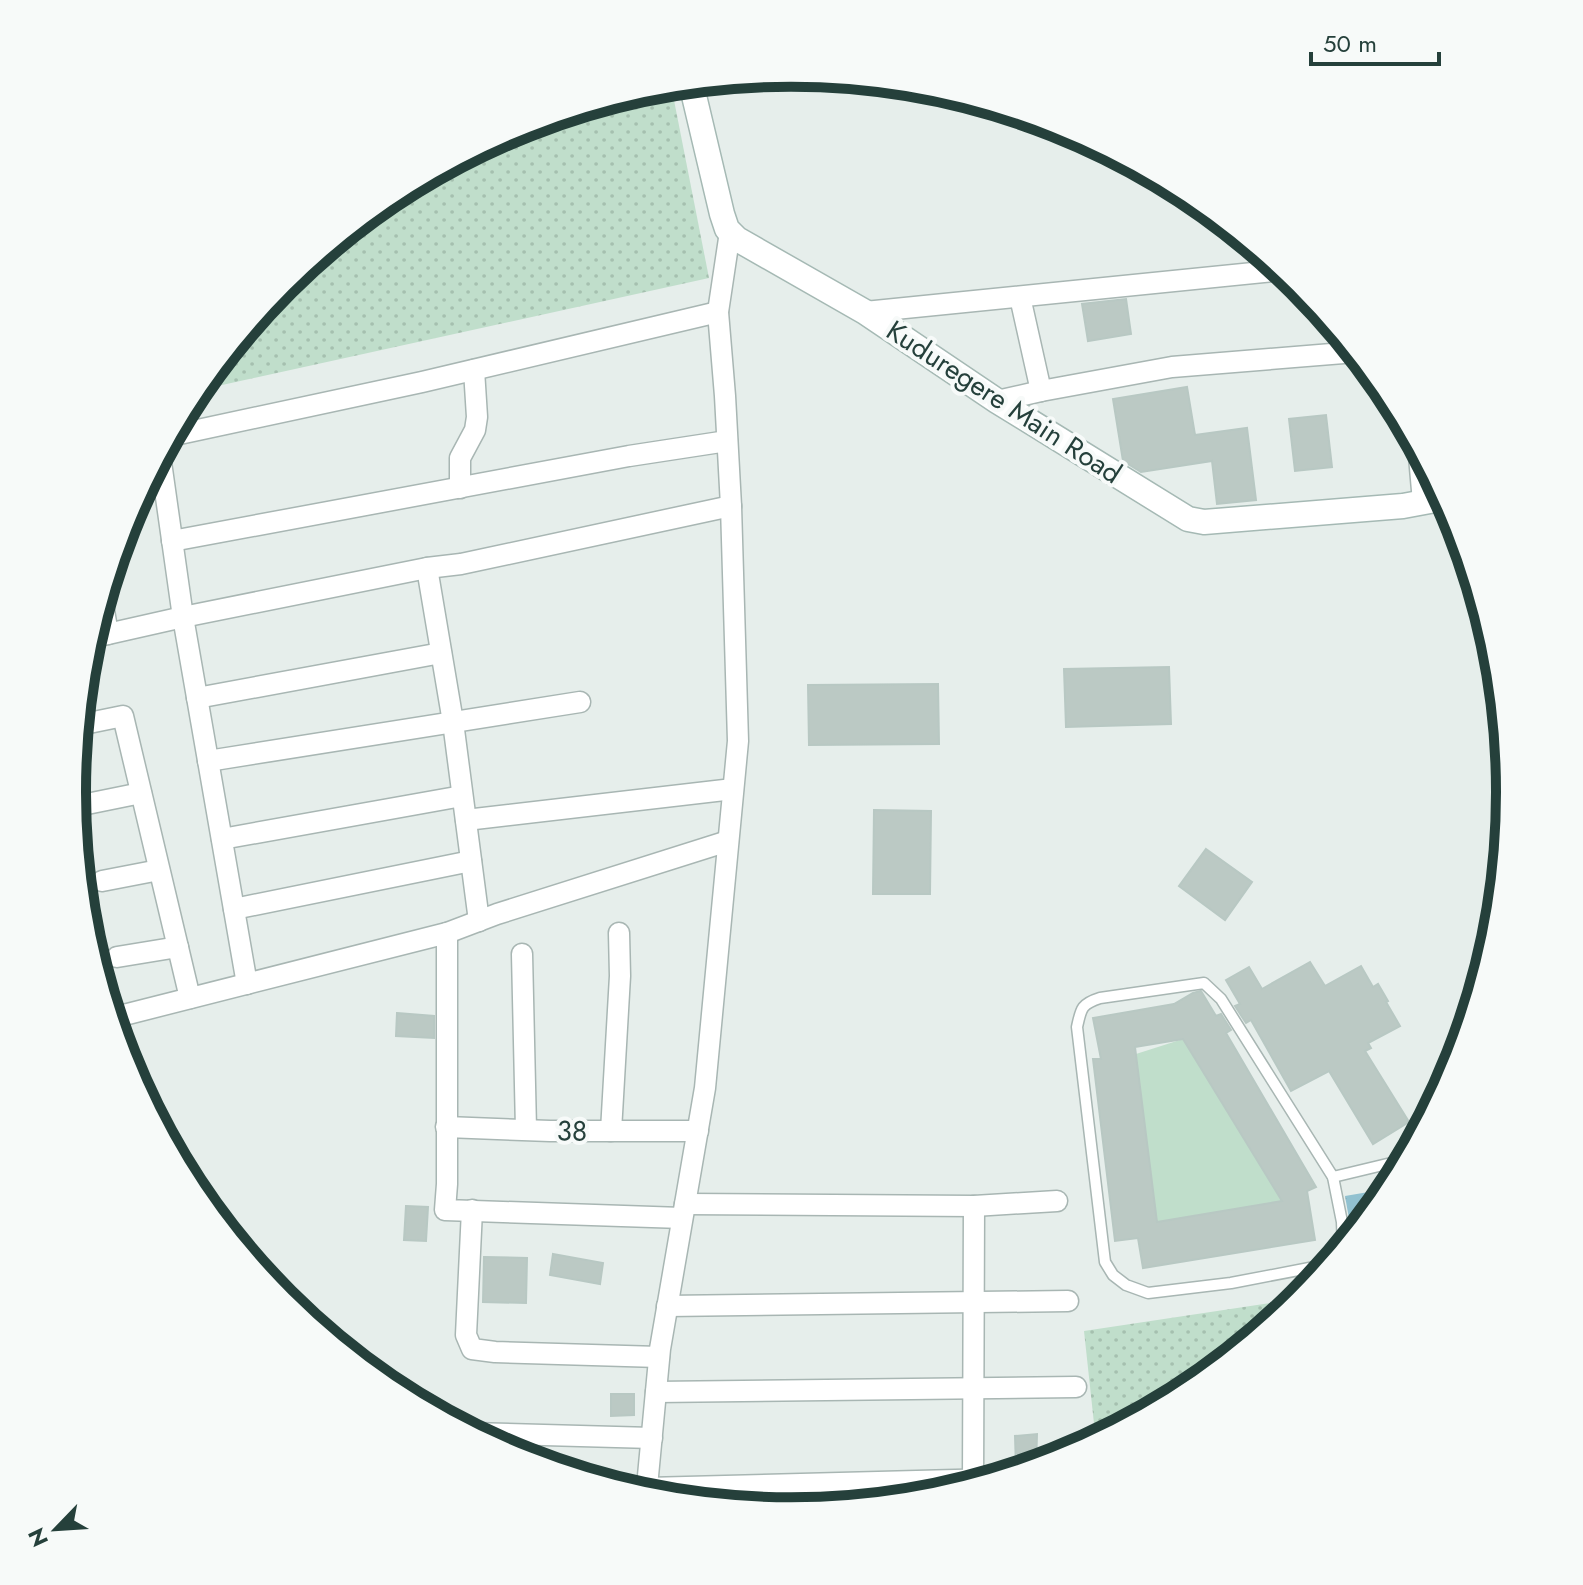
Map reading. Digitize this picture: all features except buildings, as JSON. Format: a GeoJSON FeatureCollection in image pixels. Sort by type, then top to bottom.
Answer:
{"type":"FeatureCollection","features":[{"type":"Feature","properties":{"kind":"street"},"geometry":{"type":"LineString","coordinates":[[648,1483],[659,1357],[705,1088],[738,741],[731,506],[718,312],[730,232],[722,214],[694,94]]}},
{"type":"Feature","properties":{"kind":"street","name":"Kuduregere Main Road"},"geometry":{"type":"LineString","coordinates":[[730,232],[737,239],[865,312],[997,401],[1188,519],[1204,522],[1403,506],[1433,500]]}},
{"type":"Feature","properties":{"kind":"street"},"geometry":{"type":"LineString","coordinates":[[865,312],[1267,272]]}},
{"type":"Feature","properties":{"kind":"street"},"geometry":{"type":"LineString","coordinates":[[1020,297],[1041,391]]}},
{"type":"Feature","properties":{"kind":"street"},"geometry":{"type":"LineString","coordinates":[[186,433],[474,370],[718,312]]}},
{"type":"Feature","properties":{"kind":"street"},"geometry":{"type":"LineString","coordinates":[[997,401],[1172,367],[1343,353]]}},
{"type":"Feature","properties":{"kind":"street"},"geometry":{"type":"LineString","coordinates":[[460,488],[460,458],[475,430],[477,417],[474,370]]}},
{"type":"Feature","properties":{"kind":"street"},"geometry":{"type":"LineString","coordinates":[[172,541],[629,456],[727,441]]}},
{"type":"Feature","properties":{"kind":"street"},"geometry":{"type":"LineString","coordinates":[[163,473],[183,617],[247,984]]}},
{"type":"Feature","properties":{"kind":"street"},"geometry":{"type":"LineString","coordinates":[[104,635],[427,568],[461,564],[731,506]]}},
{"type":"Feature","properties":{"kind":"street"},"geometry":{"type":"LineString","coordinates":[[427,568],[453,722],[479,921]]}},
{"type":"Feature","properties":{"kind":"street"},"geometry":{"type":"LineString","coordinates":[[197,698],[441,653]]}},
{"type":"Feature","properties":{"kind":"street"},"geometry":{"type":"LineString","coordinates":[[208,761],[580,702]]}},
{"type":"Feature","properties":{"kind":"street"},"geometry":{"type":"LineString","coordinates":[[90,723],[123,716],[190,998]]}},
{"type":"Feature","properties":{"kind":"street"},"geometry":{"type":"LineString","coordinates":[[466,820],[733,789]]}},
{"type":"Feature","properties":{"kind":"street"},"geometry":{"type":"LineString","coordinates":[[87,804],[141,793]]}},
{"type":"Feature","properties":{"kind":"street"},"geometry":{"type":"LineString","coordinates":[[222,839],[462,796]]}},
{"type":"Feature","properties":{"kind":"street"},"geometry":{"type":"LineString","coordinates":[[122,1015],[447,933],[728,841]]}},
{"type":"Feature","properties":{"kind":"street"},"geometry":{"type":"LineString","coordinates":[[234,909],[471,861]]}},
{"type":"Feature","properties":{"kind":"street"},"geometry":{"type":"LineString","coordinates":[[102,881],[159,870]]}},
{"type":"Feature","properties":{"kind":"street"},"geometry":{"type":"LineString","coordinates":[[447,933],[445,1210],[684,1211],[974,1206],[1057,1201]]}},
{"type":"Feature","properties":{"kind":"street"},"geometry":{"type":"LineString","coordinates":[[611,1131],[620,976],[619,933]]}},
{"type":"Feature","properties":{"kind":"street"},"geometry":{"type":"LineString","coordinates":[[117,957],[178,947]]}},
{"type":"Feature","properties":{"kind":"street"},"geometry":{"type":"LineString","coordinates":[[522,954],[526,1129]]}},
{"type":"Feature","properties":{"kind":"street","name":"38"},"geometry":{"type":"LineString","coordinates":[[446,1127],[698,1131]]}},
{"type":"Feature","properties":{"kind":"street"},"geometry":{"type":"LineString","coordinates":[[973,1474],[974,1206]]}},
{"type":"Feature","properties":{"kind":"street"},"geometry":{"type":"LineString","coordinates":[[472,1210],[466,1335],[472,1349],[659,1357]]}},
{"type":"Feature","properties":{"kind":"street"},"geometry":{"type":"LineString","coordinates":[[667,1306],[1068,1301]]}},
{"type":"Feature","properties":{"kind":"street"},"geometry":{"type":"LineString","coordinates":[[656,1392],[1076,1387]]}},
{"type":"Feature","properties":{"kind":"street"},"geometry":{"type":"LineString","coordinates":[[499,1434],[652,1438]]}},
{"type":"Feature","properties":{"kind":"street"},"geometry":{"type":"LineString","coordinates":[[696,1491],[927,1484]]}},
{"type":"Feature","properties":{"kind":"lane"},"geometry":{"type":"LineString","coordinates":[[1313,1267],[1231,1283],[1148,1293],[1126,1285],[1113,1275],[1105,1262],[1097,1199],[1077,1027],[1081,1008],[1100,998],[1204,983],[1221,999],[1333,1177],[1342,1233]]}},
{"type":"Feature","properties":{"kind":"lane"},"geometry":{"type":"LineString","coordinates":[[1333,1177],[1391,1163]]}},
{"type":"Feature","properties":{"kind":"green space"},"geometry":{"type":"Polygon","coordinates":[[[673,98],[709,278],[215,387],[261,327],[293,294],[326,262],[400,206],[479,160],[522,141],[565,124],[654,101],[673,98]]]}},
{"type":"Feature","properties":{"kind":"green space"},"geometry":{"type":"Polygon","coordinates":[[[1183,1039],[1282,1201],[1157,1222],[1136,1054],[1183,1039]]]}},
{"type":"Feature","properties":{"kind":"green space"},"geometry":{"type":"Polygon","coordinates":[[[1279,1302],[1257,1323],[1183,1379],[1095,1429],[1084,1331],[1279,1302]]]}},
{"type":"Feature","properties":{"kind":"water"},"geometry":{"type":"Polygon","coordinates":[[[1373,1191],[1350,1223],[1345,1196],[1373,1191]]]}}]}
